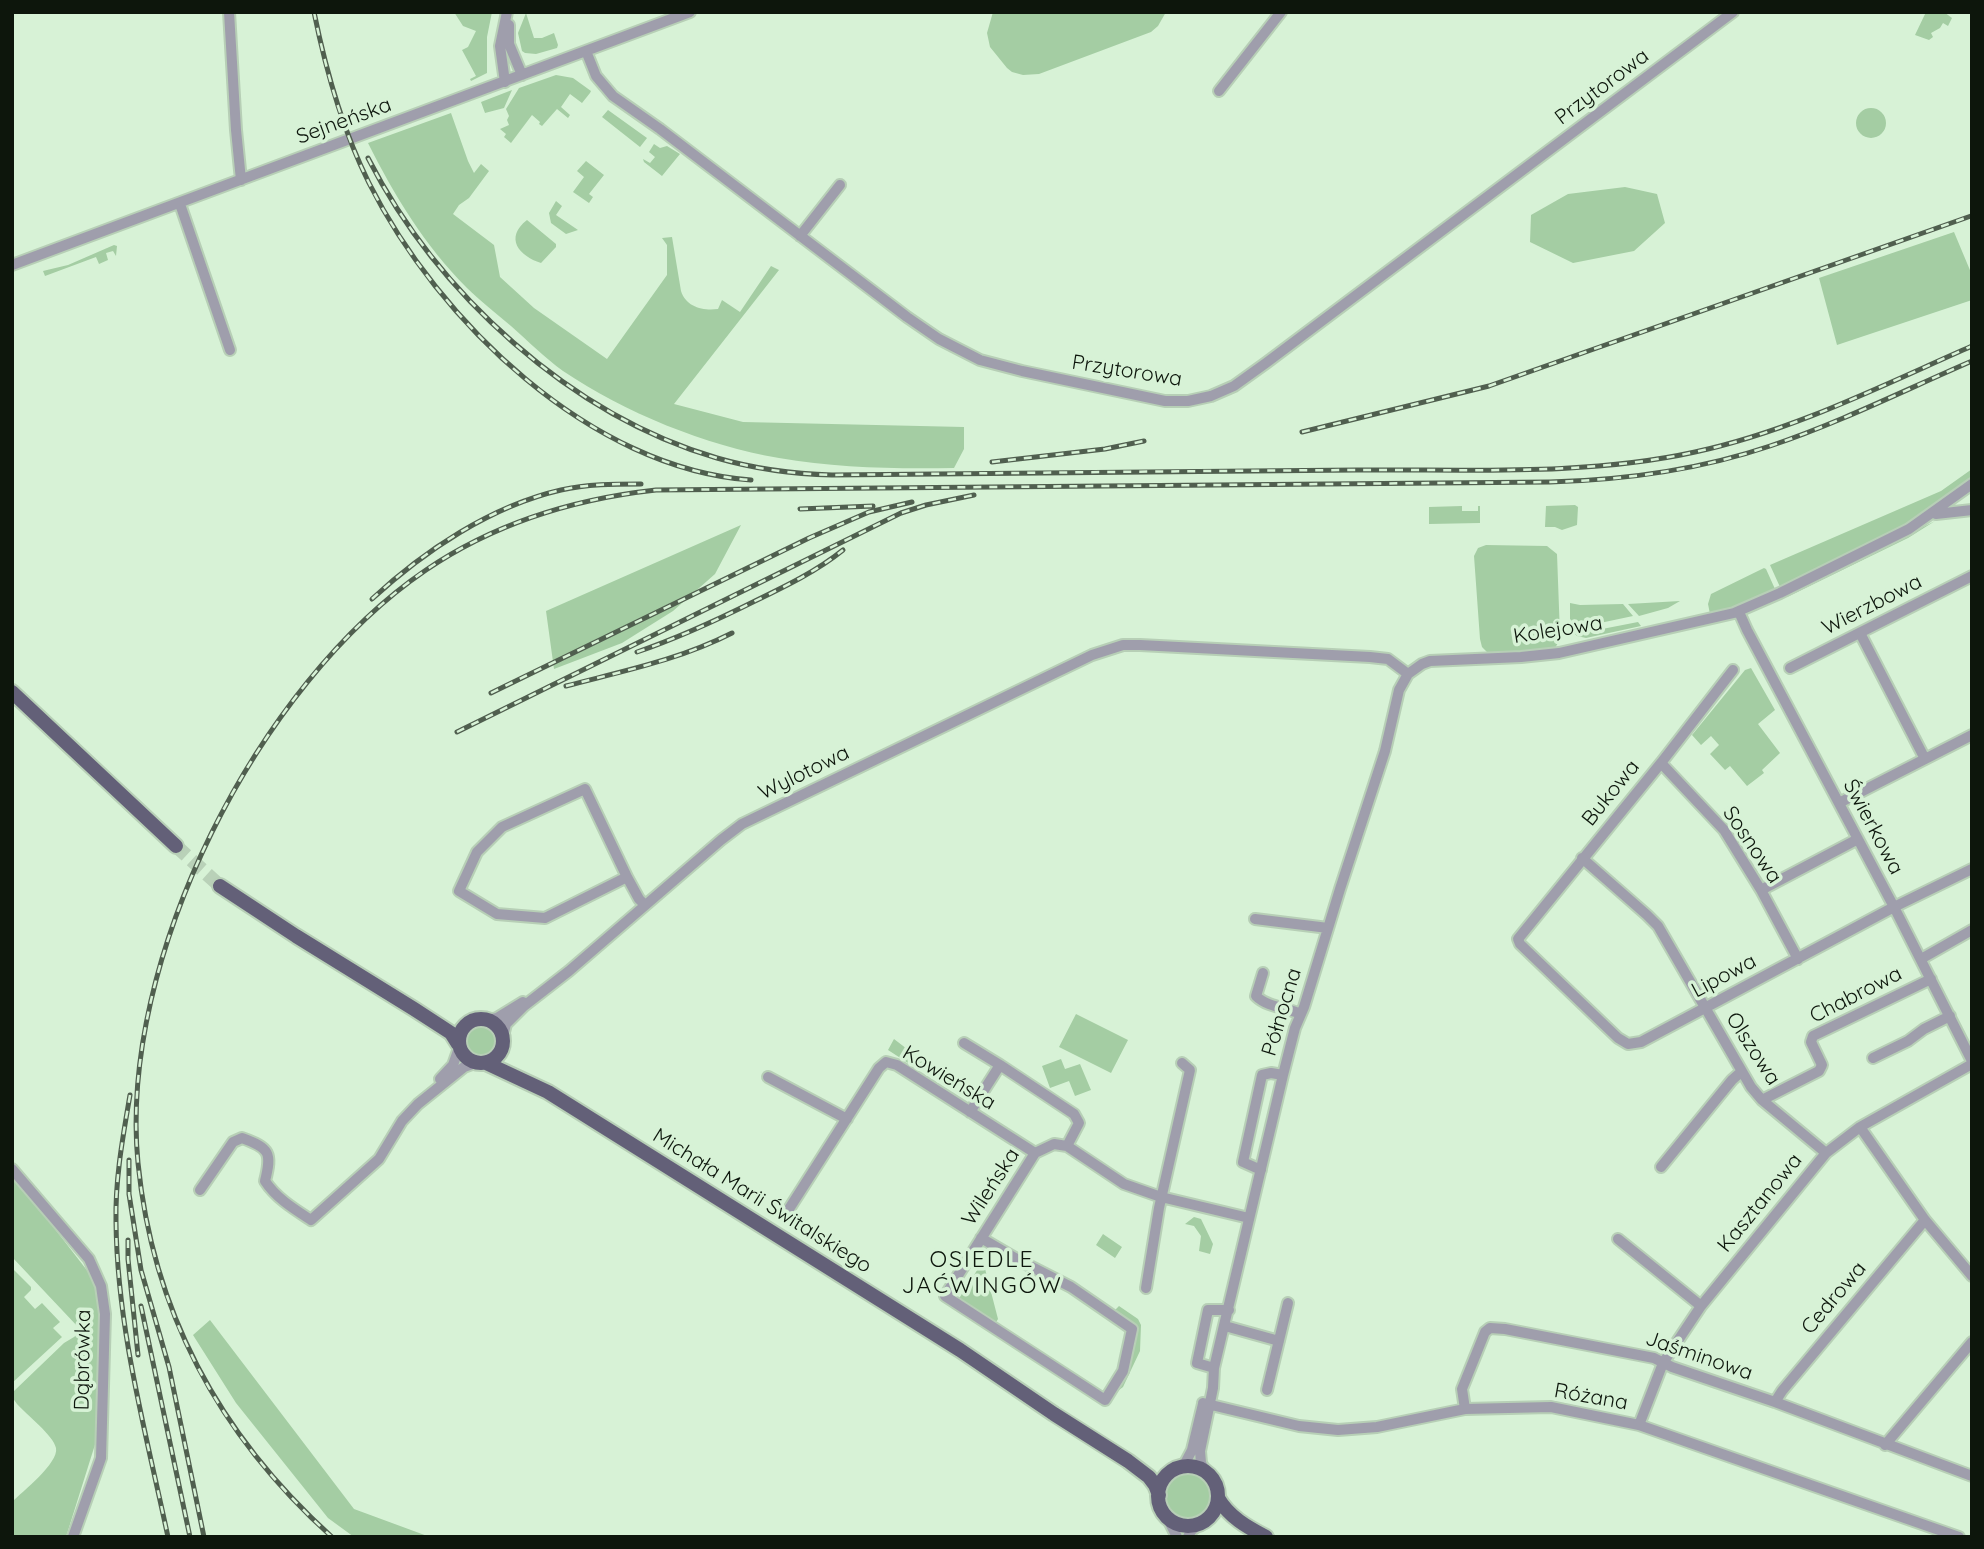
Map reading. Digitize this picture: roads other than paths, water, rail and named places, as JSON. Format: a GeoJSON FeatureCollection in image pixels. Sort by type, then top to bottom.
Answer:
{"type":"FeatureCollection","features":[{"type":"Feature","properties":{"kind":"main road"},"geometry":{"type":"LineString","coordinates":[[12,692],[176,846]]}},
{"type":"Feature","properties":{"kind":"main road"},"geometry":{"type":"LineString","coordinates":[[220,886],[451,1034],[467,1059],[481,1063],[496,1058],[502,1043],[497,1026],[488,1020],[457,1023],[414,1009]]}},
{"type":"Feature","properties":{"kind":"main road"},"geometry":{"type":"LineString","coordinates":[[459,1046],[460,1032],[469,1022]]}},
{"type":"Feature","properties":{"kind":"main road","name":"Michała Marii Świtalskiego"},"geometry":{"type":"LineString","coordinates":[[502,1043],[506,1059],[548,1093],[924,1326],[1128,1461],[1149,1478],[1159,1495]]}},
{"type":"Feature","properties":{"kind":"main road","name":"Michała Marii Świtalskiego"},"geometry":{"type":"LineString","coordinates":[[481,1063],[548,1093]]}},
{"type":"Feature","properties":{"kind":"main road","name":"Michała Marii Świtalskiego"},"geometry":{"type":"LineString","coordinates":[[1128,1461],[1163,1473],[1179,1469]]}},
{"type":"Feature","properties":{"kind":"main road"},"geometry":{"type":"LineString","coordinates":[[1203,1522],[1215,1510],[1218,1498],[1216,1486],[1206,1473],[1195,1467],[1179,1469],[1163,1481],[1159,1495],[1160,1506],[1167,1517],[1182,1525],[1203,1522],[1217,1518],[1247,1526]]}},
{"type":"Feature","properties":{"kind":"main road"},"geometry":{"type":"LineString","coordinates":[[1218,1498],[1228,1512],[1266,1537]]}},
{"type":"Feature","properties":{"kind":"street"},"geometry":{"type":"LineString","coordinates":[[229,12],[236,130],[242,180]]}},
{"type":"Feature","properties":{"kind":"street"},"geometry":{"type":"LineString","coordinates":[[509,12],[509,44],[522,75]]}},
{"type":"Feature","properties":{"kind":"street"},"geometry":{"type":"LineString","coordinates":[[505,82],[500,46],[509,12]]}},
{"type":"Feature","properties":{"kind":"street","name":"Sejneńska"},"geometry":{"type":"LineString","coordinates":[[12,265],[690,12]]}},
{"type":"Feature","properties":{"kind":"street"},"geometry":{"type":"LineString","coordinates":[[1219,90],[1281,12]]}},
{"type":"Feature","properties":{"kind":"street","name":"Przytorowa"},"geometry":{"type":"LineString","coordinates":[[586,51],[596,76],[613,96],[939,339],[981,360],[1022,371],[1165,401],[1188,401],[1211,396],[1234,386],[1733,12]]}},
{"type":"Feature","properties":{"kind":"street"},"geometry":{"type":"LineString","coordinates":[[800,236],[840,185]]}},
{"type":"Feature","properties":{"kind":"street"},"geometry":{"type":"LineString","coordinates":[[180,204],[230,349]]}},
{"type":"Feature","properties":{"kind":"street","name":"Kolejowa"},"geometry":{"type":"LineString","coordinates":[[1408,674],[1430,661],[1559,653],[1739,611],[1894,538],[1933,514],[1972,484]]}},
{"type":"Feature","properties":{"kind":"street"},"geometry":{"type":"LineString","coordinates":[[1933,514],[1972,510]]}},
{"type":"Feature","properties":{"kind":"street","name":"Wierzbowa"},"geometry":{"type":"LineString","coordinates":[[1790,668],[1972,576]]}},
{"type":"Feature","properties":{"kind":"street","name":"Świerkowa"},"geometry":{"type":"LineString","coordinates":[[1739,611],[1972,1062]]}},
{"type":"Feature","properties":{"kind":"street"},"geometry":{"type":"LineString","coordinates":[[1860,633],[1925,759]]}},
{"type":"Feature","properties":{"kind":"street","name":"Wylotowa"},"geometry":{"type":"LineString","coordinates":[[502,1043],[506,1024],[538,994],[569,971],[742,824],[1092,655],[1124,645],[1380,658],[1395,664],[1408,674]]}},
{"type":"Feature","properties":{"kind":"street","name":"Bukowa"},"geometry":{"type":"LineString","coordinates":[[1518,939],[1733,670]]}},
{"type":"Feature","properties":{"kind":"street","name":"Północna"},"geometry":{"type":"LineString","coordinates":[[1179,1469],[1192,1450],[1206,1404],[1295,1028],[1385,751],[1399,690],[1408,674]]}},
{"type":"Feature","properties":{"kind":"street"},"geometry":{"type":"LineString","coordinates":[[1839,803],[1972,734]]}},
{"type":"Feature","properties":{"kind":"street","name":"Sosnowa"},"geometry":{"type":"LineString","coordinates":[[1661,763],[1724,830],[1761,890],[1798,959]]}},
{"type":"Feature","properties":{"kind":"street"},"geometry":{"type":"LineString","coordinates":[[627,877],[545,918],[497,914],[458,891],[477,852],[502,827],[585,789],[627,877],[645,905]]}},
{"type":"Feature","properties":{"kind":"street"},"geometry":{"type":"LineString","coordinates":[[1761,890],[1858,839]]}},
{"type":"Feature","properties":{"kind":"street","name":"Olszowa"},"geometry":{"type":"LineString","coordinates":[[1582,858],[1658,926],[1741,1072],[1762,1100],[1826,1153]]}},
{"type":"Feature","properties":{"kind":"street","name":"Lipowa"},"geometry":{"type":"LineString","coordinates":[[1518,939],[1520,944],[1618,1038],[1628,1044],[1641,1042],[1894,907],[1972,869]]}},
{"type":"Feature","properties":{"kind":"street"},"geometry":{"type":"LineString","coordinates":[[1255,919],[1328,928]]}},
{"type":"Feature","properties":{"kind":"street"},"geometry":{"type":"LineString","coordinates":[[1921,959],[1972,930]]}},
{"type":"Feature","properties":{"kind":"street"},"geometry":{"type":"LineString","coordinates":[[1263,974],[1256,996],[1262,1002],[1301,1014]]}},
{"type":"Feature","properties":{"kind":"street","name":"Chabrowa"},"geometry":{"type":"LineString","coordinates":[[1762,1100],[1819,1071],[1822,1065],[1811,1042],[1813,1036],[1931,979]]}},
{"type":"Feature","properties":{"kind":"street","name":"Wylotowa"},"geometry":{"type":"LineString","coordinates":[[488,1020],[497,1018],[538,994]]}},
{"type":"Feature","properties":{"kind":"street"},"geometry":{"type":"LineString","coordinates":[[1873,1058],[1950,1016]]}},
{"type":"Feature","properties":{"kind":"street"},"geometry":{"type":"LineString","coordinates":[[964,1043],[1074,1114],[1079,1123],[1068,1146],[1124,1184],[1161,1197],[1250,1218]]}},
{"type":"Feature","properties":{"kind":"street"},"geometry":{"type":"LineString","coordinates":[[200,1190],[233,1142],[242,1138],[253,1142],[268,1154],[271,1160],[265,1181],[271,1189],[286,1204],[311,1220],[379,1159],[402,1121],[453,1065],[459,1046]]}},
{"type":"Feature","properties":{"kind":"street","name":"Kowieńska"},"geometry":{"type":"LineString","coordinates":[[789,1209],[879,1068],[886,1062],[897,1065],[1035,1153]]}},
{"type":"Feature","properties":{"kind":"street","name":"Kasztanowa"},"geometry":{"type":"LineString","coordinates":[[1639,1425],[1663,1363],[1702,1306],[1826,1153],[1860,1127],[1972,1062]]}},
{"type":"Feature","properties":{"kind":"street"},"geometry":{"type":"LineString","coordinates":[[426,1097],[464,1067],[481,1063]]}},
{"type":"Feature","properties":{"kind":"street"},"geometry":{"type":"LineString","coordinates":[[1146,1288],[1161,1197],[1190,1070],[1182,1063]]}},
{"type":"Feature","properties":{"kind":"street"},"geometry":{"type":"LineString","coordinates":[[970,1112],[1000,1065]]}},
{"type":"Feature","properties":{"kind":"street"},"geometry":{"type":"LineString","coordinates":[[1661,1167],[1741,1072]]}},
{"type":"Feature","properties":{"kind":"street"},"geometry":{"type":"LineString","coordinates":[[1261,1170],[1243,1162],[1262,1075],[1283,1075]]}},
{"type":"Feature","properties":{"kind":"street"},"geometry":{"type":"LineString","coordinates":[[768,1077],[847,1119]]}},
{"type":"Feature","properties":{"kind":"street"},"geometry":{"type":"LineString","coordinates":[[1860,1127],[1925,1220],[1972,1276]]}},
{"type":"Feature","properties":{"kind":"street","name":"Wileńska"},"geometry":{"type":"LineString","coordinates":[[981,1238],[1071,1287],[1132,1329],[1123,1371],[1105,1400],[944,1296],[1035,1153],[1054,1144],[1068,1146]]}},
{"type":"Feature","properties":{"kind":"street","name":"Dąbrówka"},"geometry":{"type":"LineString","coordinates":[[12,1169],[89,1259],[101,1286],[105,1314],[101,1458],[73,1537]]}},
{"type":"Feature","properties":{"kind":"street","name":"Cedrowa"},"geometry":{"type":"LineString","coordinates":[[1775,1402],[1925,1220]]}},
{"type":"Feature","properties":{"kind":"street"},"geometry":{"type":"LineString","coordinates":[[1618,1240],[1702,1306]]}},
{"type":"Feature","properties":{"kind":"street"},"geometry":{"type":"LineString","coordinates":[[1267,1390],[1288,1303]]}},
{"type":"Feature","properties":{"kind":"street"},"geometry":{"type":"LineString","coordinates":[[1214,1368],[1197,1363],[1208,1310],[1228,1310]]}},
{"type":"Feature","properties":{"kind":"street"},"geometry":{"type":"LineString","coordinates":[[1225,1326],[1279,1341]]}},
{"type":"Feature","properties":{"kind":"street","name":"Jaśminowa"},"geometry":{"type":"LineString","coordinates":[[1465,1409],[1462,1389],[1485,1332],[1490,1328],[1505,1329],[1654,1358],[1972,1476]]}},
{"type":"Feature","properties":{"kind":"street"},"geometry":{"type":"LineString","coordinates":[[1885,1445],[1972,1342]]}},
{"type":"Feature","properties":{"kind":"street","name":"Północna"},"geometry":{"type":"LineString","coordinates":[[1206,1404],[1200,1456],[1206,1473]]}},
{"type":"Feature","properties":{"kind":"street","name":"Różana"},"geometry":{"type":"LineString","coordinates":[[1206,1404],[1299,1426],[1338,1430],[1377,1427],[1465,1409],[1551,1407],[1639,1425],[1959,1537]]}},
{"type":"Feature","properties":{"kind":"street"},"geometry":{"type":"LineString","coordinates":[[1167,1517],[1177,1537]]}},
{"type":"Feature","properties":{"kind":"street"},"geometry":{"type":"LineString","coordinates":[[1188,1537],[1191,1531],[1203,1522]]}},
{"type":"Feature","properties":{"kind":"tunnel"},"geometry":{"type":"LineString","coordinates":[[176,846],[220,886]]}},
{"type":"Feature","properties":{"kind":"railway"},"geometry":{"type":"LineString","coordinates":[[314,12],[336,99],[369,183],[399,235],[435,286],[478,335],[526,379],[578,418],[634,448],[691,470],[751,480]]}},
{"type":"Feature","properties":{"kind":"railway"},"geometry":{"type":"LineString","coordinates":[[368,158],[397,208],[431,256],[470,301],[513,342],[560,380],[610,412],[663,438],[731,462],[788,472],[832,475],[1527,470],[1612,465],[1695,452],[1766,432],[1836,406],[1972,346]]}},
{"type":"Feature","properties":{"kind":"railway"},"geometry":{"type":"LineString","coordinates":[[1302,432],[1489,386],[1971,216]]}},
{"type":"Feature","properties":{"kind":"railway"},"geometry":{"type":"LineString","coordinates":[[332,1537],[292,1498],[225,1414],[176,1321],[159,1271],[146,1218],[138,1163],[138,1084],[151,1001],[176,916],[211,833],[256,754],[307,682],[365,620],[426,570],[452,553],[507,526],[565,507],[656,490],[1550,482],[1634,476],[1689,467],[1770,446],[1847,417],[1972,361]]}},
{"type":"Feature","properties":{"kind":"railway"},"geometry":{"type":"LineString","coordinates":[[992,462],[1105,449],[1144,441]]}},
{"type":"Feature","properties":{"kind":"railway"},"geometry":{"type":"LineString","coordinates":[[372,599],[436,548],[460,532],[509,507],[571,488],[641,484]]}},
{"type":"Feature","properties":{"kind":"railway"},"geometry":{"type":"LineString","coordinates":[[457,732],[901,513],[974,495]]}},
{"type":"Feature","properties":{"kind":"railway"},"geometry":{"type":"LineString","coordinates":[[491,693],[809,538],[869,512],[912,502]]}},
{"type":"Feature","properties":{"kind":"railway"},"geometry":{"type":"LineString","coordinates":[[800,509],[873,506]]}},
{"type":"Feature","properties":{"kind":"railway"},"geometry":{"type":"LineString","coordinates":[[637,652],[697,628],[778,590],[843,550]]}},
{"type":"Feature","properties":{"kind":"railway"},"geometry":{"type":"LineString","coordinates":[[566,686],[671,658],[732,633]]}},
{"type":"Feature","properties":{"kind":"railway"},"geometry":{"type":"LineString","coordinates":[[130,1095],[117,1190],[116,1222],[121,1301],[134,1380],[168,1537]]}},
{"type":"Feature","properties":{"kind":"railway"},"geometry":{"type":"LineString","coordinates":[[129,1160],[129,1194],[141,1270],[169,1367],[204,1537]]}},
{"type":"Feature","properties":{"kind":"railway"},"geometry":{"type":"LineString","coordinates":[[128,1240],[138,1355]]}},
{"type":"Feature","properties":{"kind":"railway"},"geometry":{"type":"LineString","coordinates":[[141,1306],[190,1537]]}},
{"type":"Feature","properties":{"kind":"district","name":"OSIEDLE JAĆWINGÓW"},"geometry":{"type":"Point","coordinates":[982,1273]}}]}
